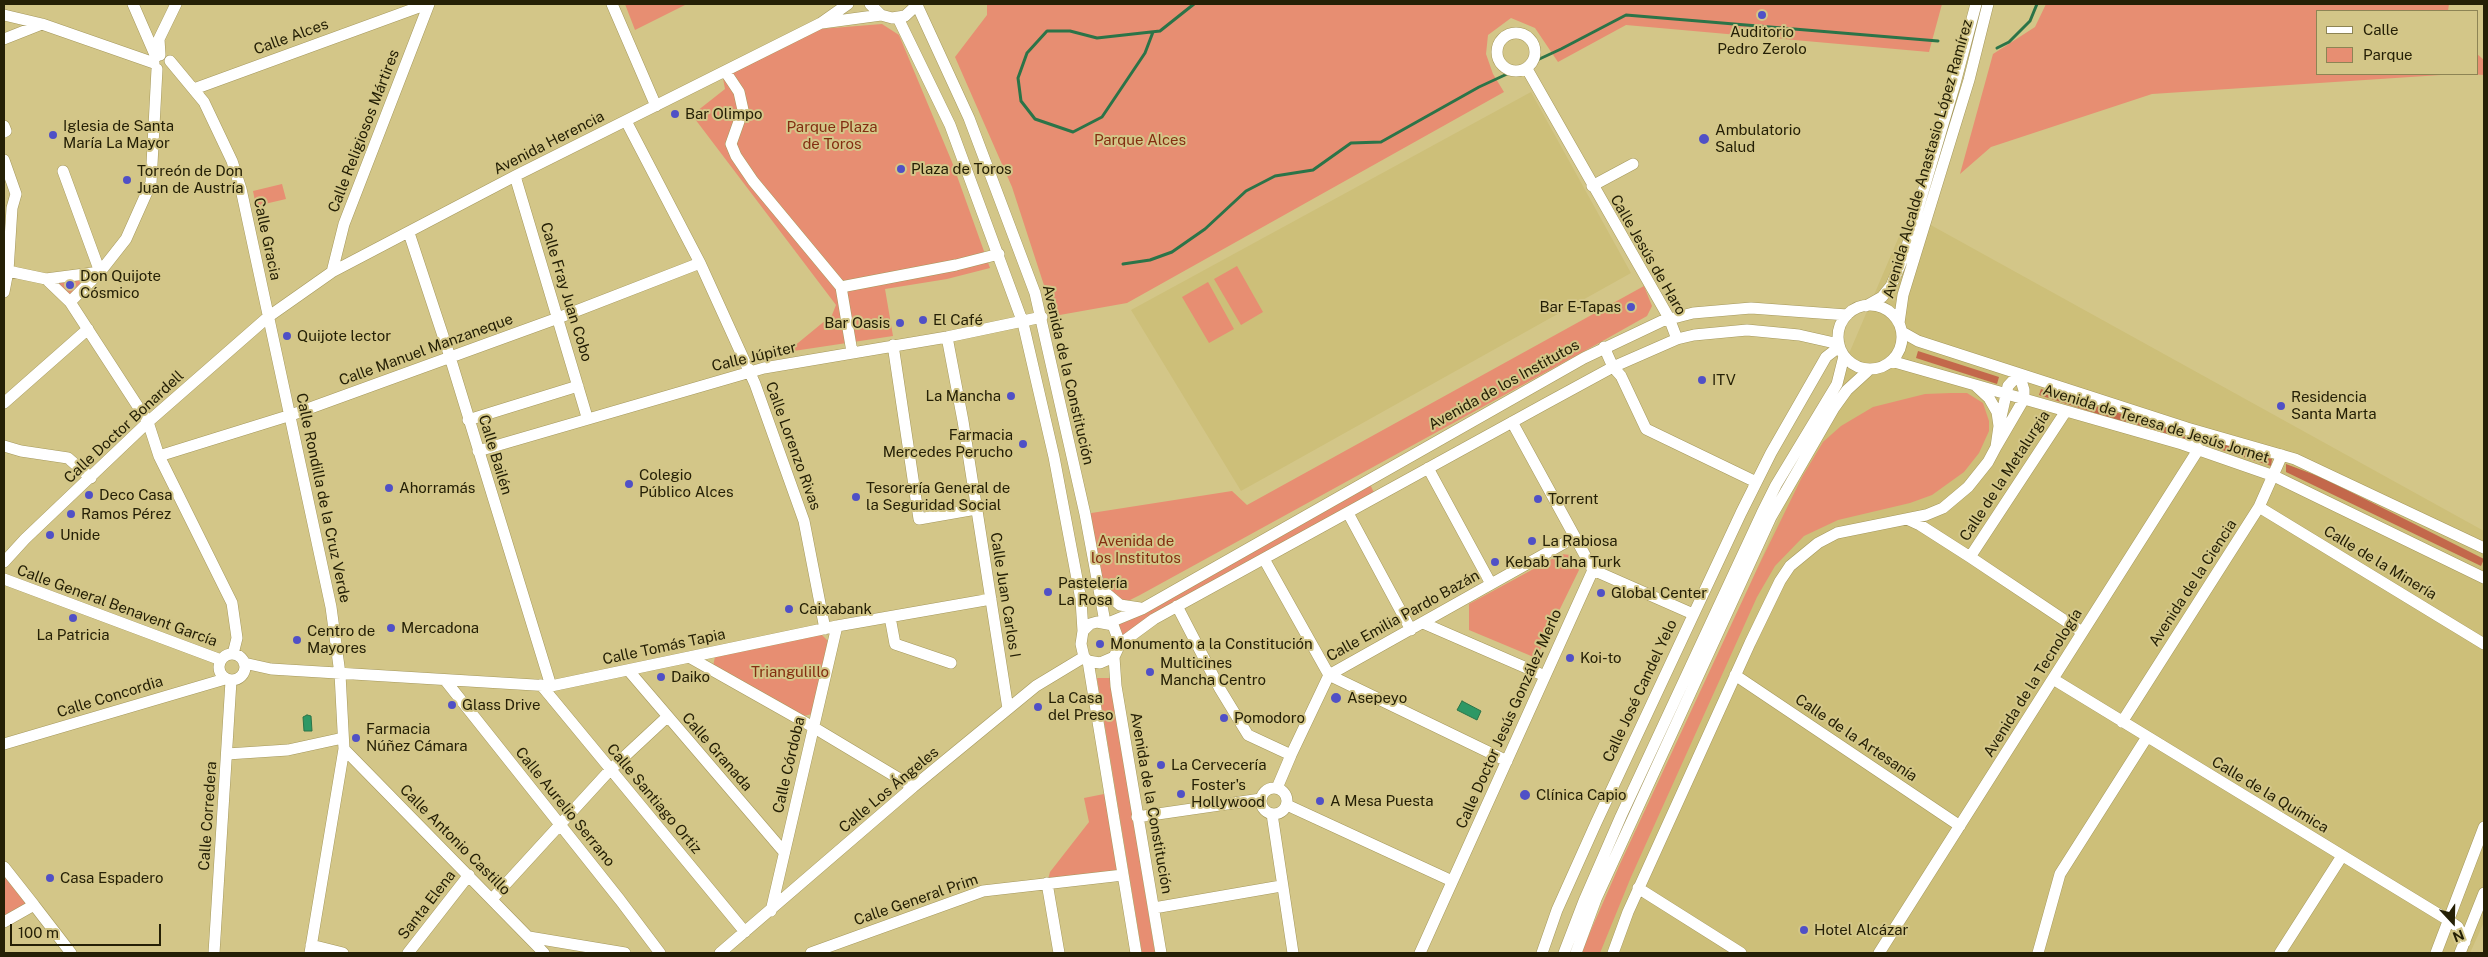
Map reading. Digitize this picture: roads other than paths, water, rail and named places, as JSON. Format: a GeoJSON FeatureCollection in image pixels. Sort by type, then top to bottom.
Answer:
{"type":"FeatureCollection","features":[{"type":"Feature","properties":{"kind":"street"},"geometry":{"type":"LineString","coordinates":[[133,4],[160,62]]}},
{"type":"Feature","properties":{"kind":"street"},"geometry":{"type":"LineString","coordinates":[[70,302],[100,272],[126,239],[151,183],[160,62],[159,39],[176,4]]}},
{"type":"Feature","properties":{"kind":"street","name":"Calle Alces"},"geometry":{"type":"LineString","coordinates":[[194,89],[428,4]]}},
{"type":"Feature","properties":{"kind":"street","name":"Calle Religiosos Mártires"},"geometry":{"type":"LineString","coordinates":[[332,272],[344,224],[428,4]]}},
{"type":"Feature","properties":{"kind":"street"},"geometry":{"type":"LineString","coordinates":[[612,4],[656,106]]}},
{"type":"Feature","properties":{"kind":"street","name":"Avenida Herencia"},"geometry":{"type":"LineString","coordinates":[[268,317],[332,272],[515,176],[820,23],[848,4]]}},
{"type":"Feature","properties":{"kind":"street"},"geometry":{"type":"LineString","coordinates":[[870,4],[881,15]]}},
{"type":"Feature","properties":{"kind":"street"},"geometry":{"type":"LineString","coordinates":[[820,23],[881,15],[898,18],[912,11],[917,4]]}},
{"type":"Feature","properties":{"kind":"street","name":"Avenida de la Constitución"},"geometry":{"type":"LineString","coordinates":[[917,4],[969,118],[1034,290],[1042,317],[1107,623]]}},
{"type":"Feature","properties":{"kind":"street","name":"Avenida Alcalde Anastasio López Ramírez"},"geometry":{"type":"LineString","coordinates":[[1866,306],[1882,297],[1891,286],[1904,256],[1954,87],[1976,4]]}},
{"type":"Feature","properties":{"kind":"street","name":"Avenida Alcalde Anastasio López Ramírez"},"geometry":{"type":"LineString","coordinates":[[1900,328],[1902,296],[1969,80],[1988,4]]}},
{"type":"Feature","properties":{"kind":"street","name":"Calle Gracia"},"geometry":{"type":"LineString","coordinates":[[4,15],[42,24],[160,62],[194,89],[219,130],[242,189],[268,317]]}},
{"type":"Feature","properties":{"kind":"street","name":"Avenida de la Constitución"},"geometry":{"type":"LineString","coordinates":[[898,18],[950,125],[1023,323],[1054,457],[1081,600],[1083,631]]}},
{"type":"Feature","properties":{"kind":"street"},"geometry":{"type":"LineString","coordinates":[[4,39],[42,24]]}},
{"type":"Feature","properties":{"kind":"street","name":"Calle Jesús de Haro"},"geometry":{"type":"LineString","coordinates":[[1527,69],[1669,318],[1677,340]]}},
{"type":"Feature","properties":{"kind":"street"},"geometry":{"type":"LineString","coordinates":[[725,71],[739,92],[743,110],[731,144],[736,156],[753,181],[841,288],[852,352]]}},
{"type":"Feature","properties":{"kind":"street","name":"Calle Lorenzo Rivas"},"geometry":{"type":"LineString","coordinates":[[626,121],[700,263],[750,371],[804,521],[825,629]]}},
{"type":"Feature","properties":{"kind":"street"},"geometry":{"type":"LineString","coordinates":[[4,160],[16,194],[8,208],[8,271],[4,292]]}},
{"type":"Feature","properties":{"kind":"street","name":"Calle Jesús de Haro"},"geometry":{"type":"LineString","coordinates":[[1592,186],[1633,164]]}},
{"type":"Feature","properties":{"kind":"street"},"geometry":{"type":"LineString","coordinates":[[63,171],[100,272]]}},
{"type":"Feature","properties":{"kind":"street","name":"Calle Fray Juan Cobo"},"geometry":{"type":"LineString","coordinates":[[515,176],[587,418]]}},
{"type":"Feature","properties":{"kind":"street","name":"Calle Bailén"},"geometry":{"type":"LineString","coordinates":[[409,233],[450,357],[546,685]]}},
{"type":"Feature","properties":{"kind":"street"},"geometry":{"type":"LineString","coordinates":[[841,288],[956,265],[999,254]]}},
{"type":"Feature","properties":{"kind":"street","name":"Calle Manuel Manzaneque"},"geometry":{"type":"LineString","coordinates":[[159,456],[291,415],[558,318],[700,263]]}},
{"type":"Feature","properties":{"kind":"street"},"geometry":{"type":"LineString","coordinates":[[8,271],[46,279],[100,272]]}},
{"type":"Feature","properties":{"kind":"street"},"geometry":{"type":"LineString","coordinates":[[46,279],[70,302],[148,422],[159,456],[232,603],[237,638],[233,654]]}},
{"type":"Feature","properties":{"kind":"street"},"geometry":{"type":"LineString","coordinates":[[1086,659],[1100,663],[1114,657],[1120,644],[1133,632],[1177,606],[1613,367],[1677,340],[1694,335],[1747,330],[1799,335],[1841,349],[1860,368],[1881,367],[1891,361],[1902,343],[1900,328],[1885,309],[1866,306],[1847,315],[1839,328],[1841,349],[1836,384],[1776,485],[1762,513],[1621,816],[1584,900],[1564,953]]}},
{"type":"Feature","properties":{"kind":"street","name":"Avenida de los Institutos"},"geometry":{"type":"LineString","coordinates":[[1107,623],[1142,609],[1604,348],[1669,318],[1693,313],[1750,308],[1847,315]]}},
{"type":"Feature","properties":{"kind":"street","name":"Calle Rondilla de la Cruz Verde"},"geometry":{"type":"LineString","coordinates":[[268,317],[291,415],[331,607],[340,674],[344,744],[311,949]]}},
{"type":"Feature","properties":{"kind":"street","name":"Calle Doctor Bonardell"},"geometry":{"type":"LineString","coordinates":[[4,562],[25,539],[148,422],[268,317]]}},
{"type":"Feature","properties":{"kind":"street","name":"Calle Júpiter"},"geometry":{"type":"LineString","coordinates":[[478,451],[750,371],[1023,323],[1042,317]]}},
{"type":"Feature","properties":{"kind":"street","name":"Avenida de Teresa de Jesús Jornet"},"geometry":{"type":"LineString","coordinates":[[1900,328],[1918,341],[2187,428],[2295,459],[2484,548]]}},
{"type":"Feature","properties":{"kind":"street"},"geometry":{"type":"LineString","coordinates":[[4,402],[88,329]]}},
{"type":"Feature","properties":{"kind":"street","name":"Calle Juan Carlos I"},"geometry":{"type":"LineString","coordinates":[[947,337],[963,421],[1008,709]]}},
{"type":"Feature","properties":{"kind":"street"},"geometry":{"type":"LineString","coordinates":[[893,345],[919,519],[976,509]]}},
{"type":"Feature","properties":{"kind":"street","name":"Avenida de los Institutos"},"geometry":{"type":"LineString","coordinates":[[1604,348],[1646,429],[1756,482]]}},
{"type":"Feature","properties":{"kind":"street","name":"Calle José Candel Yelo"},"geometry":{"type":"LineString","coordinates":[[1542,953],[1557,910],[1596,823],[1756,482],[1826,358],[1841,349]]}},
{"type":"Feature","properties":{"kind":"street","name":"Avenida de Teresa de Jesús Jornet"},"geometry":{"type":"LineString","coordinates":[[1891,361],[2198,450],[2274,476],[2484,578]]}},
{"type":"Feature","properties":{"kind":"street"},"geometry":{"type":"LineString","coordinates":[[1576,953],[1600,891],[1771,517],[1834,408],[1848,390],[1870,369]]}},
{"type":"Feature","properties":{"kind":"street"},"geometry":{"type":"LineString","coordinates":[[1613,953],[1638,888],[1780,581],[1803,555],[1818,543],[1837,533],[1926,515],[1943,508],[1968,487],[1988,462],[2024,399],[2024,390],[2019,374],[2012,380],[2006,394],[1998,426],[1996,447]]}},
{"type":"Feature","properties":{"kind":"street"},"geometry":{"type":"LineString","coordinates":[[1975,385],[1988,398],[1997,412],[1998,426]]}},
{"type":"Feature","properties":{"kind":"street"},"geometry":{"type":"LineString","coordinates":[[468,420],[578,386]]}},
{"type":"Feature","properties":{"kind":"street","name":"Calle de la Metalurgia"},"geometry":{"type":"LineString","coordinates":[[1970,556],[2066,412]]}},
{"type":"Feature","properties":{"kind":"street"},"geometry":{"type":"LineString","coordinates":[[1512,422],[1593,570],[1693,614]]}},
{"type":"Feature","properties":{"kind":"street"},"geometry":{"type":"LineString","coordinates":[[2187,428],[2196,439],[2198,450]]}},
{"type":"Feature","properties":{"kind":"street"},"geometry":{"type":"LineString","coordinates":[[4,446],[21,451],[68,458],[91,478]]}},
{"type":"Feature","properties":{"kind":"street","name":"Avenida de la Tecnología"},"geometry":{"type":"LineString","coordinates":[[1879,953],[2198,450]]}},
{"type":"Feature","properties":{"kind":"street","name":"Avenida de la Ciencia"},"geometry":{"type":"LineString","coordinates":[[2122,722],[2259,507],[2282,456]]}},
{"type":"Feature","properties":{"kind":"street"},"geometry":{"type":"LineString","coordinates":[[1428,468],[1491,584]]}},
{"type":"Feature","properties":{"kind":"street"},"geometry":{"type":"LineString","coordinates":[[1368,480],[1376,496]]}},
{"type":"Feature","properties":{"kind":"street","name":"Calle de la Minería"},"geometry":{"type":"LineString","coordinates":[[2259,507],[2484,644]]}},
{"type":"Feature","properties":{"kind":"street"},"geometry":{"type":"LineString","coordinates":[[1348,513],[1411,630]]}},
{"type":"Feature","properties":{"kind":"street"},"geometry":{"type":"LineString","coordinates":[[1907,519],[1970,556],[2082,632]]}},
{"type":"Feature","properties":{"kind":"street","name":"Calle Emilia Pardo Bazán"},"geometry":{"type":"LineString","coordinates":[[1277,788],[1290,755],[1329,675],[1575,536]]}},
{"type":"Feature","properties":{"kind":"street"},"geometry":{"type":"LineString","coordinates":[[1264,559],[1329,675],[1507,761]]}},
{"type":"Feature","properties":{"kind":"street","name":"Calle Doctor Jesús González Merlo"},"geometry":{"type":"LineString","coordinates":[[1420,953],[1593,570]]}},
{"type":"Feature","properties":{"kind":"street","name":"Calle General Benavent García"},"geometry":{"type":"LineString","coordinates":[[4,579],[221,660]]}},
{"type":"Feature","properties":{"kind":"street"},"geometry":{"type":"LineString","coordinates":[[1101,589],[1120,605],[1142,609]]}},
{"type":"Feature","properties":{"kind":"street","name":"Calle Tomás Tapia"},"geometry":{"type":"LineString","coordinates":[[340,674],[546,685],[629,671],[838,626],[990,599]]}},
{"type":"Feature","properties":{"kind":"street"},"geometry":{"type":"LineString","coordinates":[[1177,606],[1220,689],[1248,735],[1290,755]]}},
{"type":"Feature","properties":{"kind":"street"},"geometry":{"type":"LineString","coordinates":[[890,617],[895,644],[951,663]]}},
{"type":"Feature","properties":{"kind":"street"},"geometry":{"type":"LineString","coordinates":[[1120,644],[1116,630],[1107,623],[1090,624],[1083,631],[1081,644],[1086,659],[1136,953]]}},
{"type":"Feature","properties":{"kind":"street"},"geometry":{"type":"LineString","coordinates":[[1423,623],[1545,676]]}},
{"type":"Feature","properties":{"kind":"street","name":"Calle Córdoba"},"geometry":{"type":"LineString","coordinates":[[771,911],[838,626]]}},
{"type":"Feature","properties":{"kind":"street"},"geometry":{"type":"LineString","coordinates":[[233,654],[240,657],[244,663],[242,675],[228,680],[219,668],[221,660],[233,654]]}},
{"type":"Feature","properties":{"kind":"street"},"geometry":{"type":"LineString","coordinates":[[689,657],[914,787]]}},
{"type":"Feature","properties":{"kind":"street","name":"Avenida de la Constitución"},"geometry":{"type":"LineString","coordinates":[[1114,657],[1116,686],[1161,953]]}},
{"type":"Feature","properties":{"kind":"street","name":"Calle Los Ángeles"},"geometry":{"type":"LineString","coordinates":[[720,953],[914,787],[1036,686],[1086,659]]}},
{"type":"Feature","properties":{"kind":"street"},"geometry":{"type":"LineString","coordinates":[[244,663],[271,669],[340,674]]}},
{"type":"Feature","properties":{"kind":"street","name":"Calle Granada"},"geometry":{"type":"LineString","coordinates":[[629,671],[784,852]]}},
{"type":"Feature","properties":{"kind":"street","name":"Calle de la Artesanía"},"geometry":{"type":"LineString","coordinates":[[1735,675],[1960,826]]}},
{"type":"Feature","properties":{"kind":"street","name":"Calle de la Química"},"geometry":{"type":"LineString","coordinates":[[2053,679],[2448,920],[2458,927],[2465,942]]}},
{"type":"Feature","properties":{"kind":"street","name":"Calle Concordia"},"geometry":{"type":"LineString","coordinates":[[4,744],[228,680]]}},
{"type":"Feature","properties":{"kind":"street","name":"Calle Corredera"},"geometry":{"type":"LineString","coordinates":[[214,953],[227,754],[228,680]]}},
{"type":"Feature","properties":{"kind":"street","name":"Calle Aurelio Serrano"},"geometry":{"type":"LineString","coordinates":[[445,680],[660,953]]}},
{"type":"Feature","properties":{"kind":"street","name":"Calle Santiago Ortiz"},"geometry":{"type":"LineString","coordinates":[[546,685],[610,770],[745,932]]}},
{"type":"Feature","properties":{"kind":"street"},"geometry":{"type":"LineString","coordinates":[[492,899],[610,770],[667,717]]}},
{"type":"Feature","properties":{"kind":"street"},"geometry":{"type":"LineString","coordinates":[[2038,953],[2060,874],[2146,737]]}},
{"type":"Feature","properties":{"kind":"street"},"geometry":{"type":"LineString","coordinates":[[227,754],[344,744]]}},
{"type":"Feature","properties":{"kind":"street","name":"Calle Antonio Castillo"},"geometry":{"type":"LineString","coordinates":[[344,744],[544,953]]}},
{"type":"Feature","properties":{"kind":"street"},"geometry":{"type":"LineString","coordinates":[[1138,817],[1261,798],[1267,790],[1277,788],[1286,794],[1287,805],[1283,811],[1272,814],[1263,809],[1261,798]]}},
{"type":"Feature","properties":{"kind":"street"},"geometry":{"type":"LineString","coordinates":[[1287,805],[1452,881]]}},
{"type":"Feature","properties":{"kind":"street"},"geometry":{"type":"LineString","coordinates":[[1272,814],[1281,886],[1293,953]]}},
{"type":"Feature","properties":{"kind":"street"},"geometry":{"type":"LineString","coordinates":[[2436,953],[2484,827]]}},
{"type":"Feature","properties":{"kind":"street"},"geometry":{"type":"LineString","coordinates":[[2280,953],[2342,856]]}},
{"type":"Feature","properties":{"kind":"street"},"geometry":{"type":"LineString","coordinates":[[4,866],[70,953]]}},
{"type":"Feature","properties":{"kind":"street","name":"Calle General Prim"},"geometry":{"type":"LineString","coordinates":[[811,953],[983,891],[1123,874]]}},
{"type":"Feature","properties":{"kind":"street","name":"Santa Elena"},"geometry":{"type":"LineString","coordinates":[[408,953],[469,875]]}},
{"type":"Feature","properties":{"kind":"street"},"geometry":{"type":"LineString","coordinates":[[1047,883],[1058,953]]}},
{"type":"Feature","properties":{"kind":"street"},"geometry":{"type":"LineString","coordinates":[[1154,908],[1281,886]]}},
{"type":"Feature","properties":{"kind":"street"},"geometry":{"type":"LineString","coordinates":[[1638,888],[1741,953]]}},
{"type":"Feature","properties":{"kind":"street"},"geometry":{"type":"LineString","coordinates":[[2460,953],[2484,893]]}},
{"type":"Feature","properties":{"kind":"street"},"geometry":{"type":"LineString","coordinates":[[4,922],[34,905]]}},
{"type":"Feature","properties":{"kind":"street"},"geometry":{"type":"LineString","coordinates":[[529,937],[625,953]]}},
{"type":"Feature","properties":{"kind":"street"},"geometry":{"type":"LineString","coordinates":[[311,949],[343,953]]}},
{"type":"Feature","properties":{"kind":"waterway"},"geometry":{"type":"LineString","coordinates":[[1153,32],[1145,53],[1102,117],[1073,132],[1035,119],[1021,101],[1018,78],[1027,53],[1047,31],[1070,31],[1097,38],[1160,31],[1194,4]]}},
{"type":"Feature","properties":{"kind":"waterway"},"geometry":{"type":"LineString","coordinates":[[1997,48],[2009,42],[2030,21],[2037,4]]}},
{"type":"Feature","properties":{"kind":"waterway"},"geometry":{"type":"LineString","coordinates":[[1123,264],[1150,260],[1172,252],[1205,229],[1246,191],[1275,176],[1313,170],[1351,143],[1381,142],[1479,87],[1561,49],[1626,15],[1938,41]]}},
{"type":"Feature","properties":{"kind":"place","name":"Auditorio Pedro Zerolo"},"geometry":{"type":"Point","coordinates":[1762,15]}},
{"type":"Feature","properties":{"kind":"place","name":"Bar Olimpo"},"geometry":{"type":"Point","coordinates":[675,114]}},
{"type":"Feature","properties":{"kind":"place","name":"Iglesia de Santa María La Mayor"},"geometry":{"type":"Point","coordinates":[53,135]}},
{"type":"Feature","properties":{"kind":"place","name":"Ambulatorio Salud"},"geometry":{"type":"Point","coordinates":[1704,139]}},
{"type":"Feature","properties":{"kind":"place","name":"Plaza de Toros"},"geometry":{"type":"Point","coordinates":[901,169]}},
{"type":"Feature","properties":{"kind":"place","name":"Torreón de Don Juan de Austría"},"geometry":{"type":"Point","coordinates":[127,180]}},
{"type":"Feature","properties":{"kind":"place","name":"Don Quijote Cósmico"},"geometry":{"type":"Point","coordinates":[70,285]}},
{"type":"Feature","properties":{"kind":"place","name":"Bar E-Tapas"},"geometry":{"type":"Point","coordinates":[1631,307]}},
{"type":"Feature","properties":{"kind":"place","name":"El Café"},"geometry":{"type":"Point","coordinates":[923,320]}},
{"type":"Feature","properties":{"kind":"place","name":"Bar Oasis"},"geometry":{"type":"Point","coordinates":[900,323]}},
{"type":"Feature","properties":{"kind":"place","name":"Quijote lector"},"geometry":{"type":"Point","coordinates":[287,336]}},
{"type":"Feature","properties":{"kind":"place","name":"ITV"},"geometry":{"type":"Point","coordinates":[1702,380]}},
{"type":"Feature","properties":{"kind":"place","name":"La Mancha"},"geometry":{"type":"Point","coordinates":[1011,396]}},
{"type":"Feature","properties":{"kind":"place","name":"Residencia Santa Marta"},"geometry":{"type":"Point","coordinates":[2281,406]}},
{"type":"Feature","properties":{"kind":"place","name":"Farmacia Mercedes Perucho"},"geometry":{"type":"Point","coordinates":[1023,444]}},
{"type":"Feature","properties":{"kind":"place","name":"Colegio Público Alces"},"geometry":{"type":"Point","coordinates":[629,484]}},
{"type":"Feature","properties":{"kind":"place","name":"Ahorramás"},"geometry":{"type":"Point","coordinates":[389,488]}},
{"type":"Feature","properties":{"kind":"place","name":"Deco Casa"},"geometry":{"type":"Point","coordinates":[89,495]}},
{"type":"Feature","properties":{"kind":"place","name":"Tesorería General de la Seguridad Social"},"geometry":{"type":"Point","coordinates":[856,497]}},
{"type":"Feature","properties":{"kind":"place","name":"Torrent"},"geometry":{"type":"Point","coordinates":[1538,499]}},
{"type":"Feature","properties":{"kind":"place","name":"Ramos Pérez"},"geometry":{"type":"Point","coordinates":[71,514]}},
{"type":"Feature","properties":{"kind":"place","name":"Unide"},"geometry":{"type":"Point","coordinates":[50,535]}},
{"type":"Feature","properties":{"kind":"place","name":"La Rabiosa"},"geometry":{"type":"Point","coordinates":[1532,541]}},
{"type":"Feature","properties":{"kind":"place","name":"Kebab Taha Turk"},"geometry":{"type":"Point","coordinates":[1495,562]}},
{"type":"Feature","properties":{"kind":"place","name":"Pastelería La Rosa"},"geometry":{"type":"Point","coordinates":[1048,592]}},
{"type":"Feature","properties":{"kind":"place","name":"Global Center"},"geometry":{"type":"Point","coordinates":[1601,593]}},
{"type":"Feature","properties":{"kind":"place","name":"Caixabank"},"geometry":{"type":"Point","coordinates":[789,609]}},
{"type":"Feature","properties":{"kind":"place","name":"La Patricia"},"geometry":{"type":"Point","coordinates":[73,618]}},
{"type":"Feature","properties":{"kind":"place","name":"Mercadona"},"geometry":{"type":"Point","coordinates":[391,628]}},
{"type":"Feature","properties":{"kind":"place","name":"Centro de Mayores"},"geometry":{"type":"Point","coordinates":[297,640]}},
{"type":"Feature","properties":{"kind":"place","name":"Monumento a la Constitución"},"geometry":{"type":"Point","coordinates":[1100,644]}},
{"type":"Feature","properties":{"kind":"place","name":"Koi-to"},"geometry":{"type":"Point","coordinates":[1570,658]}},
{"type":"Feature","properties":{"kind":"place","name":"Multicines Mancha Centro"},"geometry":{"type":"Point","coordinates":[1150,672]}},
{"type":"Feature","properties":{"kind":"place","name":"Daiko"},"geometry":{"type":"Point","coordinates":[661,677]}},
{"type":"Feature","properties":{"kind":"place","name":"Asepeyo"},"geometry":{"type":"Point","coordinates":[1336,698]}},
{"type":"Feature","properties":{"kind":"place","name":"Glass Drive"},"geometry":{"type":"Point","coordinates":[452,705]}},
{"type":"Feature","properties":{"kind":"place","name":"La Casa del Preso"},"geometry":{"type":"Point","coordinates":[1038,707]}},
{"type":"Feature","properties":{"kind":"place","name":"Pomodoro"},"geometry":{"type":"Point","coordinates":[1224,718]}},
{"type":"Feature","properties":{"kind":"place","name":"Farmacia Núñez Cámara"},"geometry":{"type":"Point","coordinates":[356,738]}},
{"type":"Feature","properties":{"kind":"place","name":"La Cervecería"},"geometry":{"type":"Point","coordinates":[1161,765]}},
{"type":"Feature","properties":{"kind":"place","name":"Foster's Hollywood"},"geometry":{"type":"Point","coordinates":[1181,794]}},
{"type":"Feature","properties":{"kind":"place","name":"Clínica Capio"},"geometry":{"type":"Point","coordinates":[1525,795]}},
{"type":"Feature","properties":{"kind":"place","name":"A Mesa Puesta"},"geometry":{"type":"Point","coordinates":[1320,801]}},
{"type":"Feature","properties":{"kind":"place","name":"Casa Espadero"},"geometry":{"type":"Point","coordinates":[50,878]}},
{"type":"Feature","properties":{"kind":"place","name":"Hotel Alcázar"},"geometry":{"type":"Point","coordinates":[1804,930]}},
{"type":"Feature","properties":{"kind":"park label","name":"Parque Plaza de Toros"},"geometry":{"type":"Point","coordinates":[832,136]}},
{"type":"Feature","properties":{"kind":"park label","name":"Parque Alces"},"geometry":{"type":"Point","coordinates":[1140,140]}},
{"type":"Feature","properties":{"kind":"park label","name":"Triangulillo"},"geometry":{"type":"Point","coordinates":[790,672]}}]}
